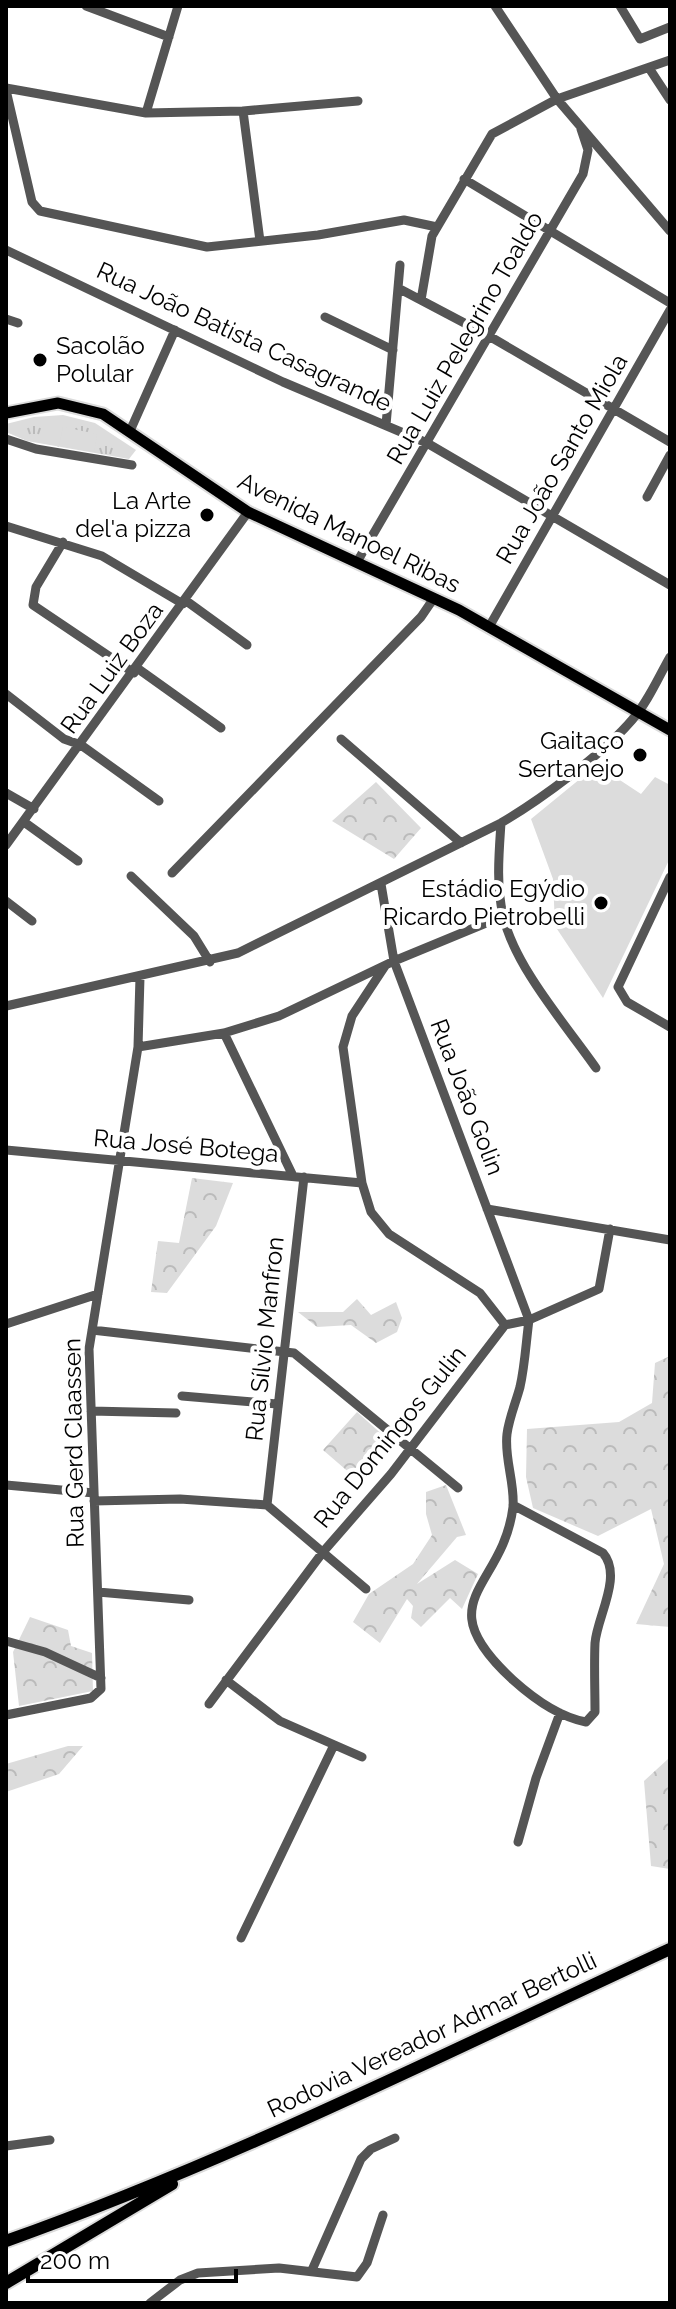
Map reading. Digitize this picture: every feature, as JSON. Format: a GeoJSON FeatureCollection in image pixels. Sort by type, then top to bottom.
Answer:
{"type":"FeatureCollection","features":[{"type":"Feature","properties":{"kind":"highway","name":"Rodovia Vereador Admar Bertolli"},"geometry":{"type":"LineString","coordinates":[[6,2241],[100,2207],[212,2160],[670,1949]]}},
{"type":"Feature","properties":{"kind":"highway","name":"Rodovia Vereador Admar Bertolli"},"geometry":{"type":"LineString","coordinates":[[6,2283],[212,2160]]}},
{"type":"Feature","properties":{"kind":"main road","name":"Avenida Manoel Ribas"},"geometry":{"type":"LineString","coordinates":[[6,413],[38,405],[67,404],[103,414],[190,476],[248,512],[434,598],[670,730]]}},
{"type":"Feature","properties":{"kind":"street"},"geometry":{"type":"LineString","coordinates":[[86,6],[169,37]]}},
{"type":"Feature","properties":{"kind":"street"},"geometry":{"type":"LineString","coordinates":[[146,113],[178,6]]}},
{"type":"Feature","properties":{"kind":"street"},"geometry":{"type":"LineString","coordinates":[[495,6],[557,99],[670,231]]}},
{"type":"Feature","properties":{"kind":"street"},"geometry":{"type":"LineString","coordinates":[[620,6],[640,39],[670,27]]}},
{"type":"Feature","properties":{"kind":"street"},"geometry":{"type":"LineString","coordinates":[[421,300],[425,258],[437,227],[492,134],[557,99],[670,60]]}},
{"type":"Feature","properties":{"kind":"street"},"geometry":{"type":"LineString","coordinates":[[649,68],[670,100]]}},
{"type":"Feature","properties":{"kind":"street"},"geometry":{"type":"LineString","coordinates":[[358,101],[243,111],[146,113],[6,89],[32,202],[40,211],[198,246],[260,241],[404,220],[437,227]]}},
{"type":"Feature","properties":{"kind":"street"},"geometry":{"type":"LineString","coordinates":[[243,111],[260,241]]}},
{"type":"Feature","properties":{"kind":"street","name":"Rua Luiz Pelegrino Toaldo"},"geometry":{"type":"LineString","coordinates":[[357,562],[586,166],[588,150],[581,129]]}},
{"type":"Feature","properties":{"kind":"street"},"geometry":{"type":"LineString","coordinates":[[464,179],[670,303]]}},
{"type":"Feature","properties":{"kind":"street","name":"Rua João Batista Casagrande"},"geometry":{"type":"LineString","coordinates":[[6,250],[283,382],[427,443],[670,585]]}},
{"type":"Feature","properties":{"kind":"street"},"geometry":{"type":"LineString","coordinates":[[386,425],[400,265]]}},
{"type":"Feature","properties":{"kind":"street"},"geometry":{"type":"LineString","coordinates":[[398,288],[489,336],[670,442]]}},
{"type":"Feature","properties":{"kind":"street","name":"Rua João Santo Miola"},"geometry":{"type":"LineString","coordinates":[[489,627],[670,310]]}},
{"type":"Feature","properties":{"kind":"street"},"geometry":{"type":"LineString","coordinates":[[325,317],[393,350]]}},
{"type":"Feature","properties":{"kind":"street"},"geometry":{"type":"LineString","coordinates":[[6,319],[18,323]]}},
{"type":"Feature","properties":{"kind":"street"},"geometry":{"type":"LineString","coordinates":[[130,431],[175,330]]}},
{"type":"Feature","properties":{"kind":"street"},"geometry":{"type":"LineString","coordinates":[[6,439],[36,449],[132,465]]}},
{"type":"Feature","properties":{"kind":"street"},"geometry":{"type":"LineString","coordinates":[[647,497],[670,455]]}},
{"type":"Feature","properties":{"kind":"street","name":"Rua Luiz Boza"},"geometry":{"type":"LineString","coordinates":[[6,845],[136,671],[248,512]]}},
{"type":"Feature","properties":{"kind":"street"},"geometry":{"type":"LineString","coordinates":[[6,526],[63,542],[115,563],[184,602],[247,645]]}},
{"type":"Feature","properties":{"kind":"street"},"geometry":{"type":"LineString","coordinates":[[63,542],[36,587],[33,605],[221,728]]}},
{"type":"Feature","properties":{"kind":"street"},"geometry":{"type":"LineString","coordinates":[[172,873],[421,617],[434,598]]}},
{"type":"Feature","properties":{"kind":"street"},"geometry":{"type":"LineString","coordinates":[[6,1006],[210,962],[273,939],[501,823],[565,777],[623,729],[638,712],[670,657]]}},
{"type":"Feature","properties":{"kind":"street"},"geometry":{"type":"LineString","coordinates":[[6,694],[64,739],[81,745],[159,801]]}},
{"type":"Feature","properties":{"kind":"street"},"geometry":{"type":"LineString","coordinates":[[341,739],[461,843]]}},
{"type":"Feature","properties":{"kind":"street"},"geometry":{"type":"LineString","coordinates":[[6,793],[34,809]]}},
{"type":"Feature","properties":{"kind":"street"},"geometry":{"type":"LineString","coordinates":[[24,822],[78,861]]}},
{"type":"Feature","properties":{"kind":"street"},"geometry":{"type":"LineString","coordinates":[[501,823],[499,885],[503,916],[527,966],[596,1068]]}},
{"type":"Feature","properties":{"kind":"street"},"geometry":{"type":"LineString","coordinates":[[131,876],[194,936],[210,962]]}},
{"type":"Feature","properties":{"kind":"street"},"geometry":{"type":"LineString","coordinates":[[670,877],[618,987],[627,1002],[670,1027]]}},
{"type":"Feature","properties":{"kind":"street","name":"Rua João Golin"},"geometry":{"type":"LineString","coordinates":[[381,884],[390,963],[529,1320]]}},
{"type":"Feature","properties":{"kind":"street"},"geometry":{"type":"LineString","coordinates":[[6,901],[32,921]]}},
{"type":"Feature","properties":{"kind":"street"},"geometry":{"type":"LineString","coordinates":[[138,1047],[224,1033],[279,1016],[390,963],[503,916]]}},
{"type":"Feature","properties":{"kind":"street"},"geometry":{"type":"LineString","coordinates":[[390,963],[352,1016],[343,1047],[362,1183],[379,1225],[480,1293],[505,1325],[529,1320],[599,1289],[610,1229]]}},
{"type":"Feature","properties":{"kind":"street","name":"Rua Gerd Claassen"},"geometry":{"type":"LineString","coordinates":[[101,1678],[91,1411],[92,1330],[138,1047],[140,977]]}},
{"type":"Feature","properties":{"kind":"street"},"geometry":{"type":"LineString","coordinates":[[224,1033],[298,1177]]}},
{"type":"Feature","properties":{"kind":"street","name":"Rua José Botega"},"geometry":{"type":"LineString","coordinates":[[6,1150],[362,1183]]}},
{"type":"Feature","properties":{"kind":"street","name":"Rua Sílvio Manfron"},"geometry":{"type":"LineString","coordinates":[[267,1505],[298,1177]]}},
{"type":"Feature","properties":{"kind":"street"},"geometry":{"type":"LineString","coordinates":[[487,1209],[670,1240]]}},
{"type":"Feature","properties":{"kind":"street"},"geometry":{"type":"LineString","coordinates":[[6,1324],[98,1294]]}},
{"type":"Feature","properties":{"kind":"street"},"geometry":{"type":"LineString","coordinates":[[513,1505],[597,1550],[609,1563],[608,1589],[596,1636],[594,1716],[582,1721],[560,1713],[527,1692],[487,1656],[471,1624],[471,1607],[505,1535],[513,1505],[507,1433],[520,1388],[529,1320]]}},
{"type":"Feature","properties":{"kind":"street","name":"Rua Domingos Gulin"},"geometry":{"type":"LineString","coordinates":[[209,1704],[323,1552],[505,1325]]}},
{"type":"Feature","properties":{"kind":"street"},"geometry":{"type":"LineString","coordinates":[[92,1330],[283,1350],[300,1357],[458,1488]]}},
{"type":"Feature","properties":{"kind":"street"},"geometry":{"type":"LineString","coordinates":[[182,1396],[277,1404]]}},
{"type":"Feature","properties":{"kind":"street"},"geometry":{"type":"LineString","coordinates":[[91,1411],[176,1413]]}},
{"type":"Feature","properties":{"kind":"street"},"geometry":{"type":"LineString","coordinates":[[6,1485],[94,1497],[267,1505],[366,1589]]}},
{"type":"Feature","properties":{"kind":"street"},"geometry":{"type":"LineString","coordinates":[[98,1592],[189,1600]]}},
{"type":"Feature","properties":{"kind":"street"},"geometry":{"type":"LineString","coordinates":[[6,1641],[45,1652],[101,1678],[101,1689],[95,1696],[6,1715]]}},
{"type":"Feature","properties":{"kind":"street"},"geometry":{"type":"LineString","coordinates":[[226,1680],[280,1721],[362,1757]]}},
{"type":"Feature","properties":{"kind":"street"},"geometry":{"type":"LineString","coordinates":[[518,1842],[536,1778],[560,1713]]}},
{"type":"Feature","properties":{"kind":"street"},"geometry":{"type":"LineString","coordinates":[[241,1938],[334,1745]]}},
{"type":"Feature","properties":{"kind":"street"},"geometry":{"type":"LineString","coordinates":[[312,2270],[361,2159],[371,2149],[395,2138]]}},
{"type":"Feature","properties":{"kind":"street"},"geometry":{"type":"LineString","coordinates":[[6,2146],[50,2140]]}},
{"type":"Feature","properties":{"kind":"street"},"geometry":{"type":"LineString","coordinates":[[150,2303],[180,2280],[198,2273],[279,2268],[353,2277],[359,2275],[383,2215]]}},
{"type":"Feature","properties":{"kind":"green space"},"geometry":{"type":"Polygon","coordinates":[[[63,415],[95,423],[136,450],[129,459],[27,441],[6,432],[6,424],[34,417],[63,415]]]}},
{"type":"Feature","properties":{"kind":"green space"},"geometry":{"type":"Polygon","coordinates":[[[63,427],[97,434],[94,452],[59,445],[63,427]]]}},
{"type":"Feature","properties":{"kind":"green space","name":"Estádio Egýdio Ricardo Pietrobelli"},"geometry":{"type":"Polygon","coordinates":[[[597,765],[641,794],[655,777],[670,785],[670,858],[603,998],[555,926],[553,879],[531,819],[597,765]]]}},
{"type":"Feature","properties":{"kind":"green space"},"geometry":{"type":"Polygon","coordinates":[[[376,782],[421,828],[394,859],[332,821],[376,782]]]}},
{"type":"Feature","properties":{"kind":"green space"},"geometry":{"type":"Polygon","coordinates":[[[192,1178],[233,1183],[216,1226],[167,1293],[151,1292],[158,1241],[179,1243],[192,1178]]]}},
{"type":"Feature","properties":{"kind":"green space"},"geometry":{"type":"Polygon","coordinates":[[[357,1299],[371,1315],[396,1302],[402,1318],[397,1332],[376,1343],[351,1325],[317,1327],[298,1312],[343,1312],[357,1299]]]}},
{"type":"Feature","properties":{"kind":"green space"},"geometry":{"type":"Polygon","coordinates":[[[670,1356],[670,1627],[636,1624],[664,1564],[651,1509],[598,1536],[533,1508],[526,1477],[527,1429],[619,1422],[652,1403],[655,1363],[670,1356]]]}},
{"type":"Feature","properties":{"kind":"green space"},"geometry":{"type":"Polygon","coordinates":[[[357,1412],[385,1437],[352,1475],[323,1450],[357,1412]]]}},
{"type":"Feature","properties":{"kind":"green space"},"geometry":{"type":"Polygon","coordinates":[[[446,1485],[466,1535],[457,1537],[417,1584],[455,1560],[478,1574],[462,1609],[450,1598],[421,1627],[411,1618],[413,1606],[407,1599],[380,1643],[353,1622],[369,1594],[413,1564],[432,1535],[426,1514],[426,1492],[446,1485]]]}},
{"type":"Feature","properties":{"kind":"green space"},"geometry":{"type":"Polygon","coordinates":[[[30,1617],[68,1630],[71,1646],[92,1653],[93,1691],[19,1706],[13,1652],[30,1617]]]}},
{"type":"Feature","properties":{"kind":"green space"},"geometry":{"type":"Polygon","coordinates":[[[68,1746],[83,1746],[59,1774],[6,1792],[6,1764],[68,1746]]]}},
{"type":"Feature","properties":{"kind":"green space"},"geometry":{"type":"Polygon","coordinates":[[[668,1759],[670,1869],[651,1866],[644,1781],[668,1759]]]}},
{"type":"Feature","properties":{"kind":"place","name":"Sacolão Polular"},"geometry":{"type":"Point","coordinates":[40,360]}},
{"type":"Feature","properties":{"kind":"place","name":"La Arte del'a pizza"},"geometry":{"type":"Point","coordinates":[207,515]}},
{"type":"Feature","properties":{"kind":"place","name":"Gaitaço Sertanejo"},"geometry":{"type":"Point","coordinates":[640,755]}},
{"type":"Feature","properties":{"kind":"place","name":"Estádio Egýdio Ricardo Pietrobelli"},"geometry":{"type":"Point","coordinates":[601,903]}}]}
